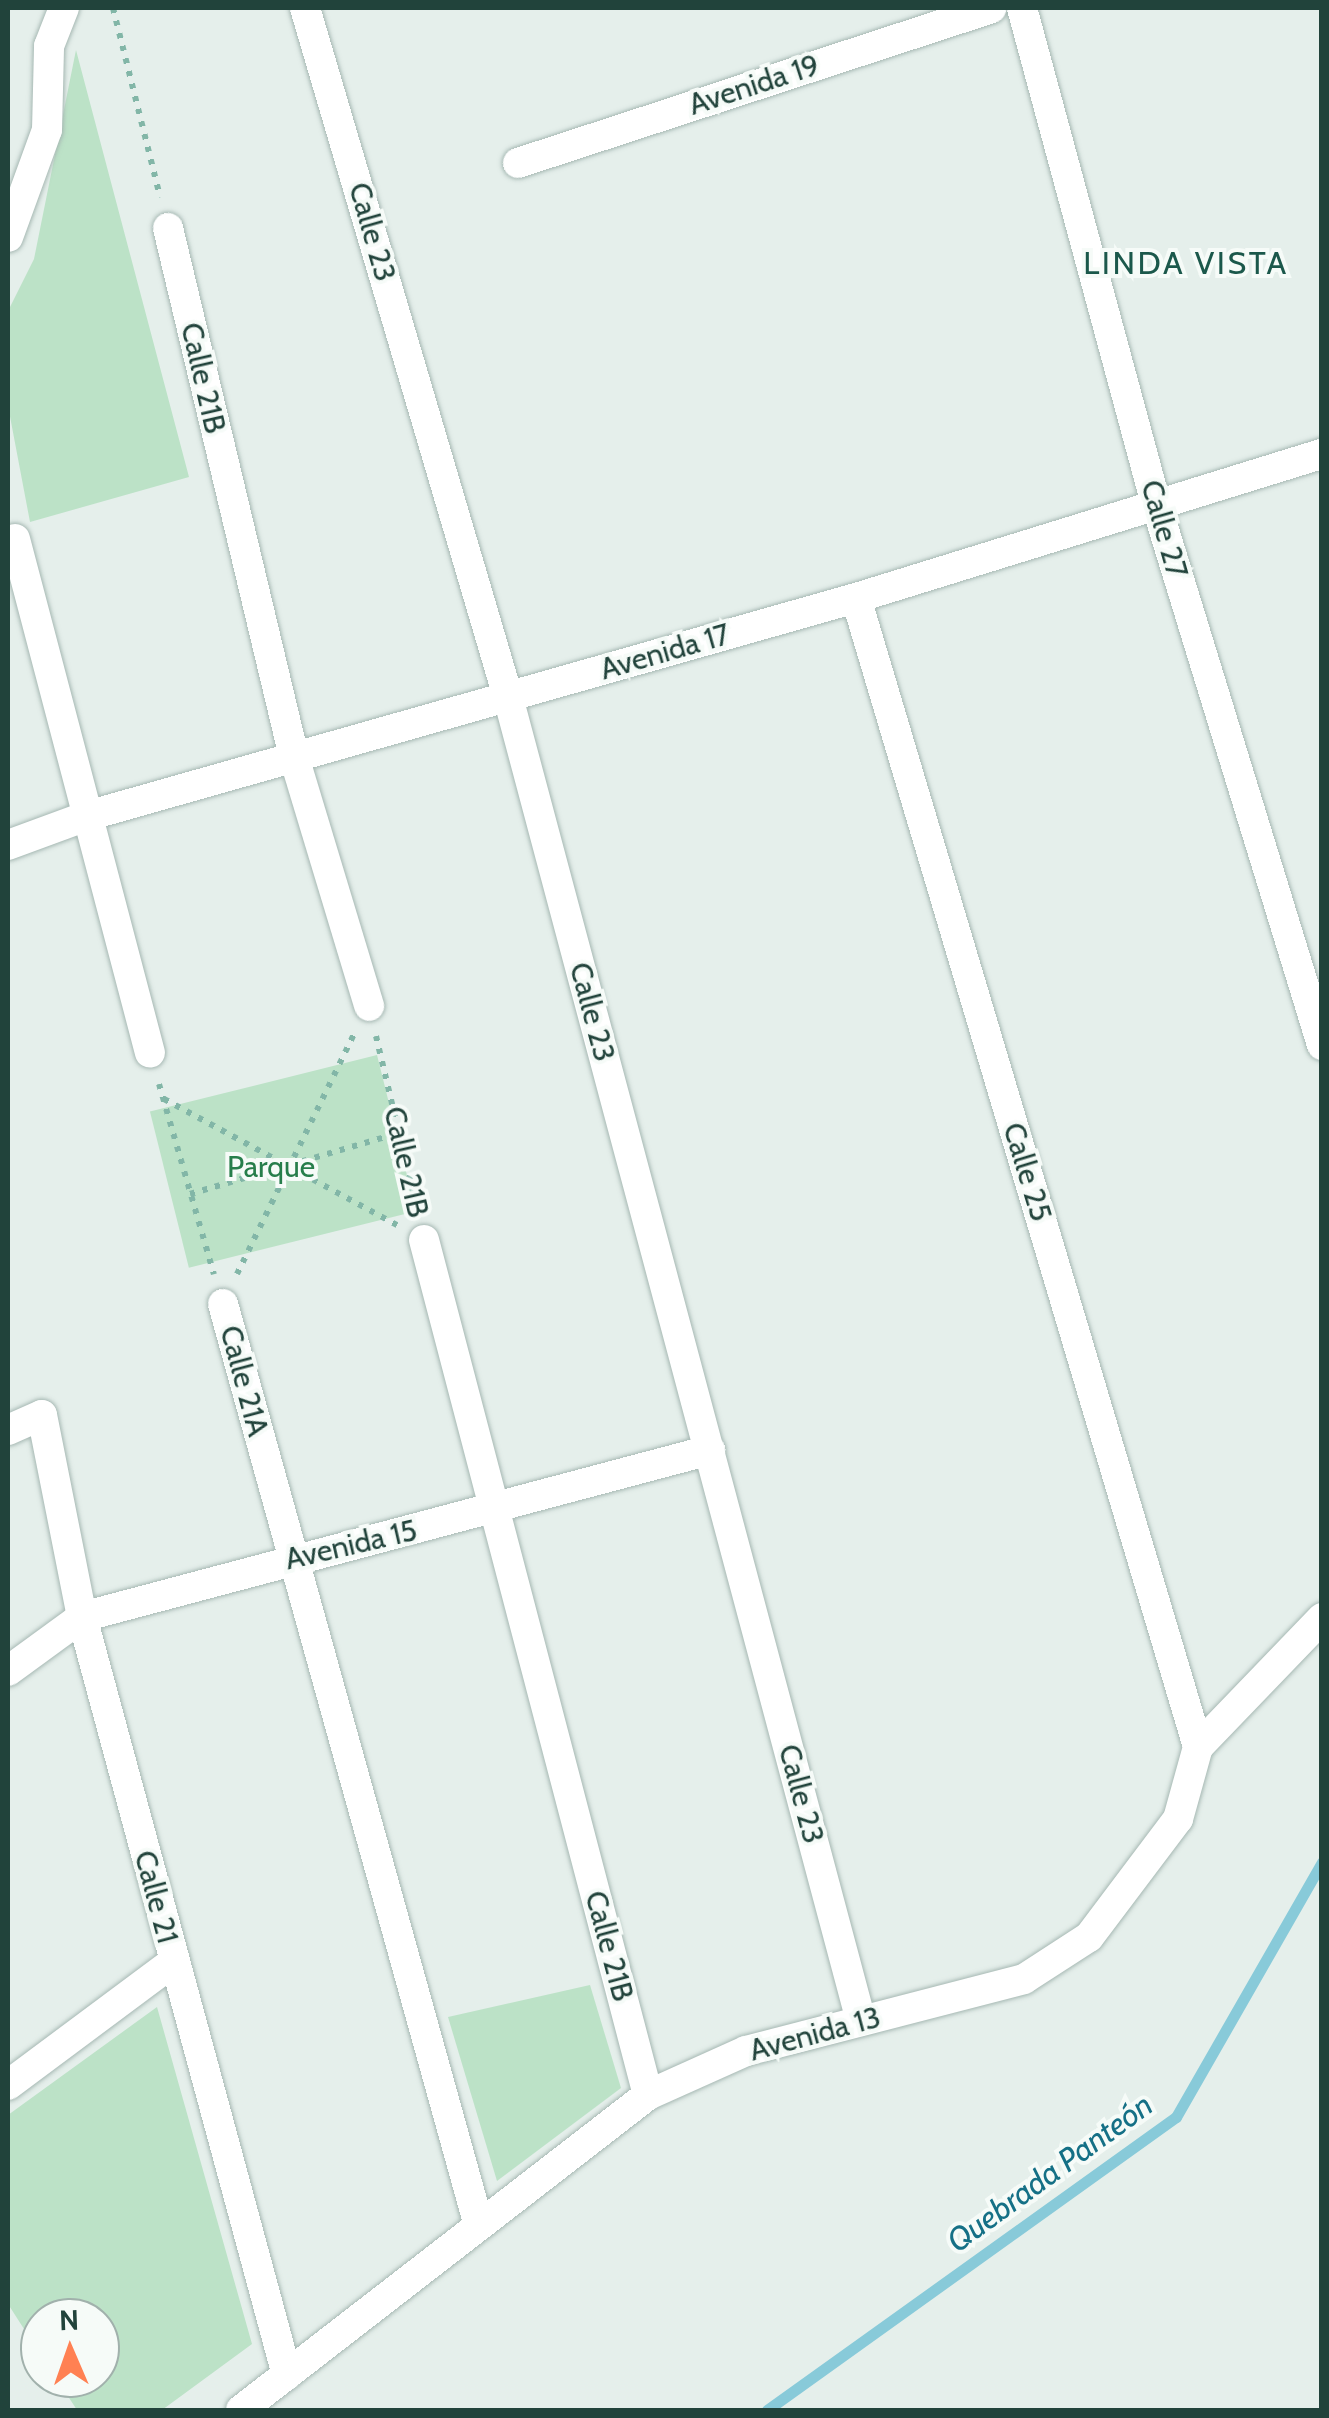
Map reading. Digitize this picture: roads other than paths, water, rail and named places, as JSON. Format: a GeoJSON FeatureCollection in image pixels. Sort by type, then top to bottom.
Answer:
{"type":"FeatureCollection","features":[{"type":"Feature","properties":{"kind":"street"},"geometry":{"type":"LineString","coordinates":[[8,237],[46,130],[49,46],[64,8]]}},
{"type":"Feature","properties":{"kind":"street","name":"Calle 23"},"geometry":{"type":"LineString","coordinates":[[306,8],[508,697],[861,2021]]}},
{"type":"Feature","properties":{"kind":"street","name":"Avenida 19"},"geometry":{"type":"LineString","coordinates":[[518,163],[990,8]]}},
{"type":"Feature","properties":{"kind":"street","name":"Calle 27"},"geometry":{"type":"LineString","coordinates":[[1022,8],[1156,504],[1322,1045]]}},
{"type":"Feature","properties":{"kind":"street","name":"Calle 21B"},"geometry":{"type":"LineString","coordinates":[[168,228],[294,758],[369,1006]]}},
{"type":"Feature","properties":{"kind":"street","name":"Avenida 17"},"geometry":{"type":"LineString","coordinates":[[8,844],[87,816],[856,598],[1322,454]]}},
{"type":"Feature","properties":{"kind":"street"},"geometry":{"type":"LineString","coordinates":[[15,539],[150,1054]]}},
{"type":"Feature","properties":{"kind":"street","name":"Calle 25"},"geometry":{"type":"LineString","coordinates":[[856,598],[1198,1747]]}},
{"type":"Feature","properties":{"kind":"street","name":"Calle 21B"},"geometry":{"type":"LineString","coordinates":[[424,1240],[648,2095]]}},
{"type":"Feature","properties":{"kind":"street","name":"Calle 21A"},"geometry":{"type":"LineString","coordinates":[[223,1304],[478,2222]]}},
{"type":"Feature","properties":{"kind":"street","name":"Calle 21"},"geometry":{"type":"LineString","coordinates":[[8,1430],[42,1415],[82,1618],[287,2375]]}},
{"type":"Feature","properties":{"kind":"street","name":"Avenida 15"},"geometry":{"type":"LineString","coordinates":[[8,1671],[82,1618],[292,1558],[495,1511],[710,1450]]}},
{"type":"Feature","properties":{"kind":"street","name":"Avenida 13"},"geometry":{"type":"LineString","coordinates":[[241,2410],[478,2222],[648,2095],[746,2051],[1024,1979],[1089,1937],[1178,1819],[1198,1747],[1322,1618]]}},
{"type":"Feature","properties":{"kind":"street"},"geometry":{"type":"LineString","coordinates":[[8,2085],[174,1962]]}},
{"type":"Feature","properties":{"kind":"waterway","name":"Quebrada Panteón"},"geometry":{"type":"LineString","coordinates":[[767,2410],[1176,2117],[1322,1862]]}},
{"type":"Feature","properties":{"kind":"district","name":"LINDA VISTA"},"geometry":{"type":"Point","coordinates":[1186,263]}},
{"type":"Feature","properties":{"kind":"park label","name":"Parque"},"geometry":{"type":"Point","coordinates":[271,1167]}}]}
